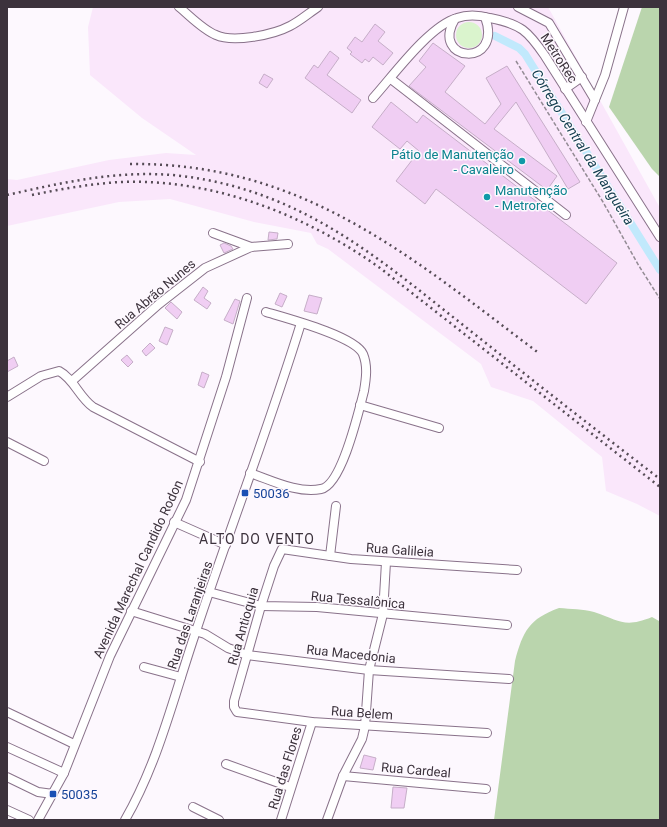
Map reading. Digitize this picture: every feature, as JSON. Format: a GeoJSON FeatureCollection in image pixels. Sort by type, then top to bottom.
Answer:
{"type":"FeatureCollection","features":[{"type":"Feature","properties":{"kind":"street"},"geometry":{"type":"LineString","coordinates":[[179,7],[214,35],[225,39],[240,39],[277,31],[290,26],[318,7]]}},
{"type":"Feature","properties":{"kind":"street"},"geometry":{"type":"LineString","coordinates":[[518,7],[549,23],[595,100]]}},
{"type":"Feature","properties":{"kind":"street"},"geometry":{"type":"LineString","coordinates":[[586,122],[605,75],[624,7]]}},
{"type":"Feature","properties":{"kind":"street","name":"MetroRec"},"geometry":{"type":"LineString","coordinates":[[373,98],[434,31],[455,18],[474,15],[517,25],[530,35],[660,237]]}},
{"type":"Feature","properties":{"kind":"street"},"geometry":{"type":"LineString","coordinates":[[455,18],[449,33],[451,44],[458,52],[469,55],[479,51],[486,44],[489,33],[485,17]]}},
{"type":"Feature","properties":{"kind":"street"},"geometry":{"type":"LineString","coordinates":[[565,89],[582,78]]}},
{"type":"Feature","properties":{"kind":"street"},"geometry":{"type":"LineString","coordinates":[[391,79],[566,215]]}},
{"type":"Feature","properties":{"kind":"street"},"geometry":{"type":"LineString","coordinates":[[213,233],[251,247]]}},
{"type":"Feature","properties":{"kind":"street","name":"Rua Abrão Nunes"},"geometry":{"type":"LineString","coordinates":[[72,381],[194,276],[218,261],[251,247],[288,244]]}},
{"type":"Feature","properties":{"kind":"street","name":"Avenida Marechal Candido Rodon"},"geometry":{"type":"LineString","coordinates":[[38,820],[64,773],[74,744],[110,656],[186,500],[200,462],[226,376],[247,298]]}},
{"type":"Feature","properties":{"kind":"street"},"geometry":{"type":"LineString","coordinates":[[250,473],[292,487],[312,490],[323,489],[330,485],[341,465],[360,405],[366,380],[365,360],[359,348],[352,342],[266,312]]}},
{"type":"Feature","properties":{"kind":"street","name":"Rua das Laranjeiras"},"geometry":{"type":"LineString","coordinates":[[125,820],[146,782],[195,632],[278,397],[300,323]]}},
{"type":"Feature","properties":{"kind":"street"},"geometry":{"type":"LineString","coordinates":[[7,397],[41,376],[59,371],[72,381],[85,401],[93,407],[200,462]]}},
{"type":"Feature","properties":{"kind":"street"},"geometry":{"type":"LineString","coordinates":[[360,405],[439,428]]}},
{"type":"Feature","properties":{"kind":"street"},"geometry":{"type":"LineString","coordinates":[[7,442],[44,461]]}},
{"type":"Feature","properties":{"kind":"street"},"geometry":{"type":"LineString","coordinates":[[330,556],[336,506]]}},
{"type":"Feature","properties":{"kind":"street"},"geometry":{"type":"LineString","coordinates":[[174,522],[226,545]]}},
{"type":"Feature","properties":{"kind":"street","name":"Rua Galileia"},"geometry":{"type":"LineString","coordinates":[[282,548],[330,556],[386,562],[516,570]]}},
{"type":"Feature","properties":{"kind":"street","name":"Rua Antioquia"},"geometry":{"type":"LineString","coordinates":[[237,712],[234,707],[234,701],[261,606],[274,566],[282,548]]}},
{"type":"Feature","properties":{"kind":"street"},"geometry":{"type":"LineString","coordinates":[[327,820],[343,776],[362,739],[365,726],[369,670],[383,614],[386,562]]}},
{"type":"Feature","properties":{"kind":"street","name":"Rua Tessalônica"},"geometry":{"type":"LineString","coordinates":[[209,592],[261,606],[317,608],[507,625]]}},
{"type":"Feature","properties":{"kind":"street","name":"Rua Macedonia"},"geometry":{"type":"LineString","coordinates":[[131,611],[211,637],[228,648],[247,655],[369,670],[509,679]]}},
{"type":"Feature","properties":{"kind":"street"},"geometry":{"type":"LineString","coordinates":[[144,667],[181,677]]}},
{"type":"Feature","properties":{"kind":"street"},"geometry":{"type":"LineString","coordinates":[[7,712],[74,744]]}},
{"type":"Feature","properties":{"kind":"street","name":"Rua Belem"},"geometry":{"type":"LineString","coordinates":[[237,712],[312,722],[487,733]]}},
{"type":"Feature","properties":{"kind":"street","name":"Rua das Flores"},"geometry":{"type":"LineString","coordinates":[[281,820],[290,787],[312,722]]}},
{"type":"Feature","properties":{"kind":"street"},"geometry":{"type":"LineString","coordinates":[[7,746],[64,773]]}},
{"type":"Feature","properties":{"kind":"street"},"geometry":{"type":"LineString","coordinates":[[226,764],[290,787]]}},
{"type":"Feature","properties":{"kind":"street","name":"Rua Cardeal"},"geometry":{"type":"LineString","coordinates":[[343,776],[486,789]]}},
{"type":"Feature","properties":{"kind":"street"},"geometry":{"type":"LineString","coordinates":[[7,777],[38,792],[53,794]]}},
{"type":"Feature","properties":{"kind":"street"},"geometry":{"type":"LineString","coordinates":[[193,808],[219,820]]}},
{"type":"Feature","properties":{"kind":"street"},"geometry":{"type":"LineString","coordinates":[[7,810],[29,820]]}},
{"type":"Feature","properties":{"kind":"path"},"geometry":{"type":"LineString","coordinates":[[516,61],[603,202],[639,266],[660,299]]}},
{"type":"Feature","properties":{"kind":"shaded area"},"geometry":{"type":"Polygon","coordinates":[[[93,7],[548,7],[660,208],[660,516],[637,504],[606,491],[602,457],[533,401],[491,387],[481,364],[328,249],[317,244],[311,233],[254,222],[170,199],[119,202],[7,226],[7,179],[17,180],[109,160],[166,153],[196,155],[142,118],[90,75],[88,27],[93,7]]]}},
{"type":"Feature","properties":{"kind":"green space"},"geometry":{"type":"Polygon","coordinates":[[[642,7],[660,7],[660,177],[652,169],[609,107],[642,7]]]}},
{"type":"Feature","properties":{"kind":"green space"},"geometry":{"type":"Polygon","coordinates":[[[469,22],[478,26],[482,35],[478,44],[469,48],[460,44],[456,35],[460,26],[469,22]]]}},
{"type":"Feature","properties":{"kind":"green space"},"geometry":{"type":"Polygon","coordinates":[[[559,608],[590,611],[629,623],[652,617],[659,621],[660,820],[494,820],[515,661],[518,651],[529,627],[541,617],[559,608]]]}},
{"type":"Feature","properties":{"kind":"building"},"geometry":{"type":"Polygon","coordinates":[[[375,24],[385,32],[378,41],[393,53],[383,65],[373,57],[369,62],[365,59],[362,63],[350,54],[352,52],[347,48],[355,37],[362,42],[375,24]]]}},
{"type":"Feature","properties":{"kind":"building"},"geometry":{"type":"Polygon","coordinates":[[[433,43],[465,66],[445,92],[485,124],[501,104],[486,78],[507,66],[580,182],[568,189],[516,102],[494,129],[557,176],[547,190],[409,86],[426,67],[419,61],[433,43]]]}},
{"type":"Feature","properties":{"kind":"building"},"geometry":{"type":"Polygon","coordinates":[[[330,51],[339,58],[327,75],[361,100],[352,113],[305,78],[314,65],[318,68],[330,51]]]}},
{"type":"Feature","properties":{"kind":"building"},"geometry":{"type":"Polygon","coordinates":[[[264,74],[273,79],[267,88],[259,83],[264,74]]]}},
{"type":"Feature","properties":{"kind":"building","name":"Manutenção - Metrorec"},"geometry":{"type":"Polygon","coordinates":[[[391,102],[417,123],[423,115],[617,263],[586,304],[436,189],[425,204],[396,181],[419,151],[407,141],[400,149],[372,127],[391,102]]]}},
{"type":"Feature","properties":{"kind":"building"},"geometry":{"type":"Polygon","coordinates":[[[269,232],[278,233],[277,239],[268,240],[269,232]]]}},
{"type":"Feature","properties":{"kind":"building"},"geometry":{"type":"Polygon","coordinates":[[[224,243],[231,246],[233,249],[224,253],[220,245],[224,243]]]}},
{"type":"Feature","properties":{"kind":"building"},"geometry":{"type":"Polygon","coordinates":[[[203,287],[208,291],[204,298],[211,303],[207,309],[194,300],[203,287]]]}},
{"type":"Feature","properties":{"kind":"building"},"geometry":{"type":"Polygon","coordinates":[[[280,293],[287,296],[282,307],[275,304],[280,293]]]}},
{"type":"Feature","properties":{"kind":"building"},"geometry":{"type":"Polygon","coordinates":[[[309,295],[322,298],[317,314],[304,311],[309,295]]]}},
{"type":"Feature","properties":{"kind":"building"},"geometry":{"type":"Polygon","coordinates":[[[235,299],[240,301],[233,324],[224,320],[235,299]]]}},
{"type":"Feature","properties":{"kind":"building"},"geometry":{"type":"Polygon","coordinates":[[[171,302],[182,312],[177,319],[165,308],[171,302]]]}},
{"type":"Feature","properties":{"kind":"building"},"geometry":{"type":"Polygon","coordinates":[[[165,327],[173,330],[167,345],[159,341],[165,327]]]}},
{"type":"Feature","properties":{"kind":"building"},"geometry":{"type":"Polygon","coordinates":[[[150,343],[155,348],[146,356],[142,351],[150,343]]]}},
{"type":"Feature","properties":{"kind":"building"},"geometry":{"type":"Polygon","coordinates":[[[127,355],[133,362],[128,367],[121,360],[127,355]]]}},
{"type":"Feature","properties":{"kind":"building"},"geometry":{"type":"Polygon","coordinates":[[[14,357],[18,366],[7,372],[7,361],[14,357]]]}},
{"type":"Feature","properties":{"kind":"building"},"geometry":{"type":"Polygon","coordinates":[[[202,372],[209,375],[204,388],[198,385],[202,372]]]}},
{"type":"Feature","properties":{"kind":"building"},"geometry":{"type":"Polygon","coordinates":[[[364,755],[376,758],[373,770],[360,768],[364,755]]]}},
{"type":"Feature","properties":{"kind":"building"},"geometry":{"type":"Polygon","coordinates":[[[393,787],[407,788],[404,808],[391,808],[393,787]]]}},
{"type":"Feature","properties":{"kind":"waterway","name":"Córrego Central da Mangueira"},"geometry":{"type":"LineString","coordinates":[[495,36],[519,48],[525,54],[660,270]]}},
{"type":"Feature","properties":{"kind":"railway"},"geometry":{"type":"LineString","coordinates":[[130,164],[192,168],[248,179],[301,198],[351,222],[399,251],[446,283],[540,354]]}},
{"type":"Feature","properties":{"kind":"railway"},"geometry":{"type":"LineString","coordinates":[[7,195],[72,181],[138,174],[160,174],[182,176],[227,185],[269,198],[307,215],[344,236],[378,259],[660,479]]}},
{"type":"Feature","properties":{"kind":"railway"},"geometry":{"type":"LineString","coordinates":[[32,195],[109,183],[155,182],[189,186],[224,193],[290,216],[351,249],[380,268],[660,487]]}},
{"type":"Feature","properties":{"kind":"place","name":"Pátio de Manutenção - Cavaleiro"},"geometry":{"type":"Point","coordinates":[522,161]}},
{"type":"Feature","properties":{"kind":"place","name":"Manutenção - Metrorec"},"geometry":{"type":"Point","coordinates":[487,197]}},
{"type":"Feature","properties":{"kind":"place","name":"50036"},"geometry":{"type":"Point","coordinates":[245,493]}},
{"type":"Feature","properties":{"kind":"place","name":"50035"},"geometry":{"type":"Point","coordinates":[53,794]}},
{"type":"Feature","properties":{"kind":"district","name":"ALTO DO VENTO"},"geometry":{"type":"Point","coordinates":[257,539]}}]}
